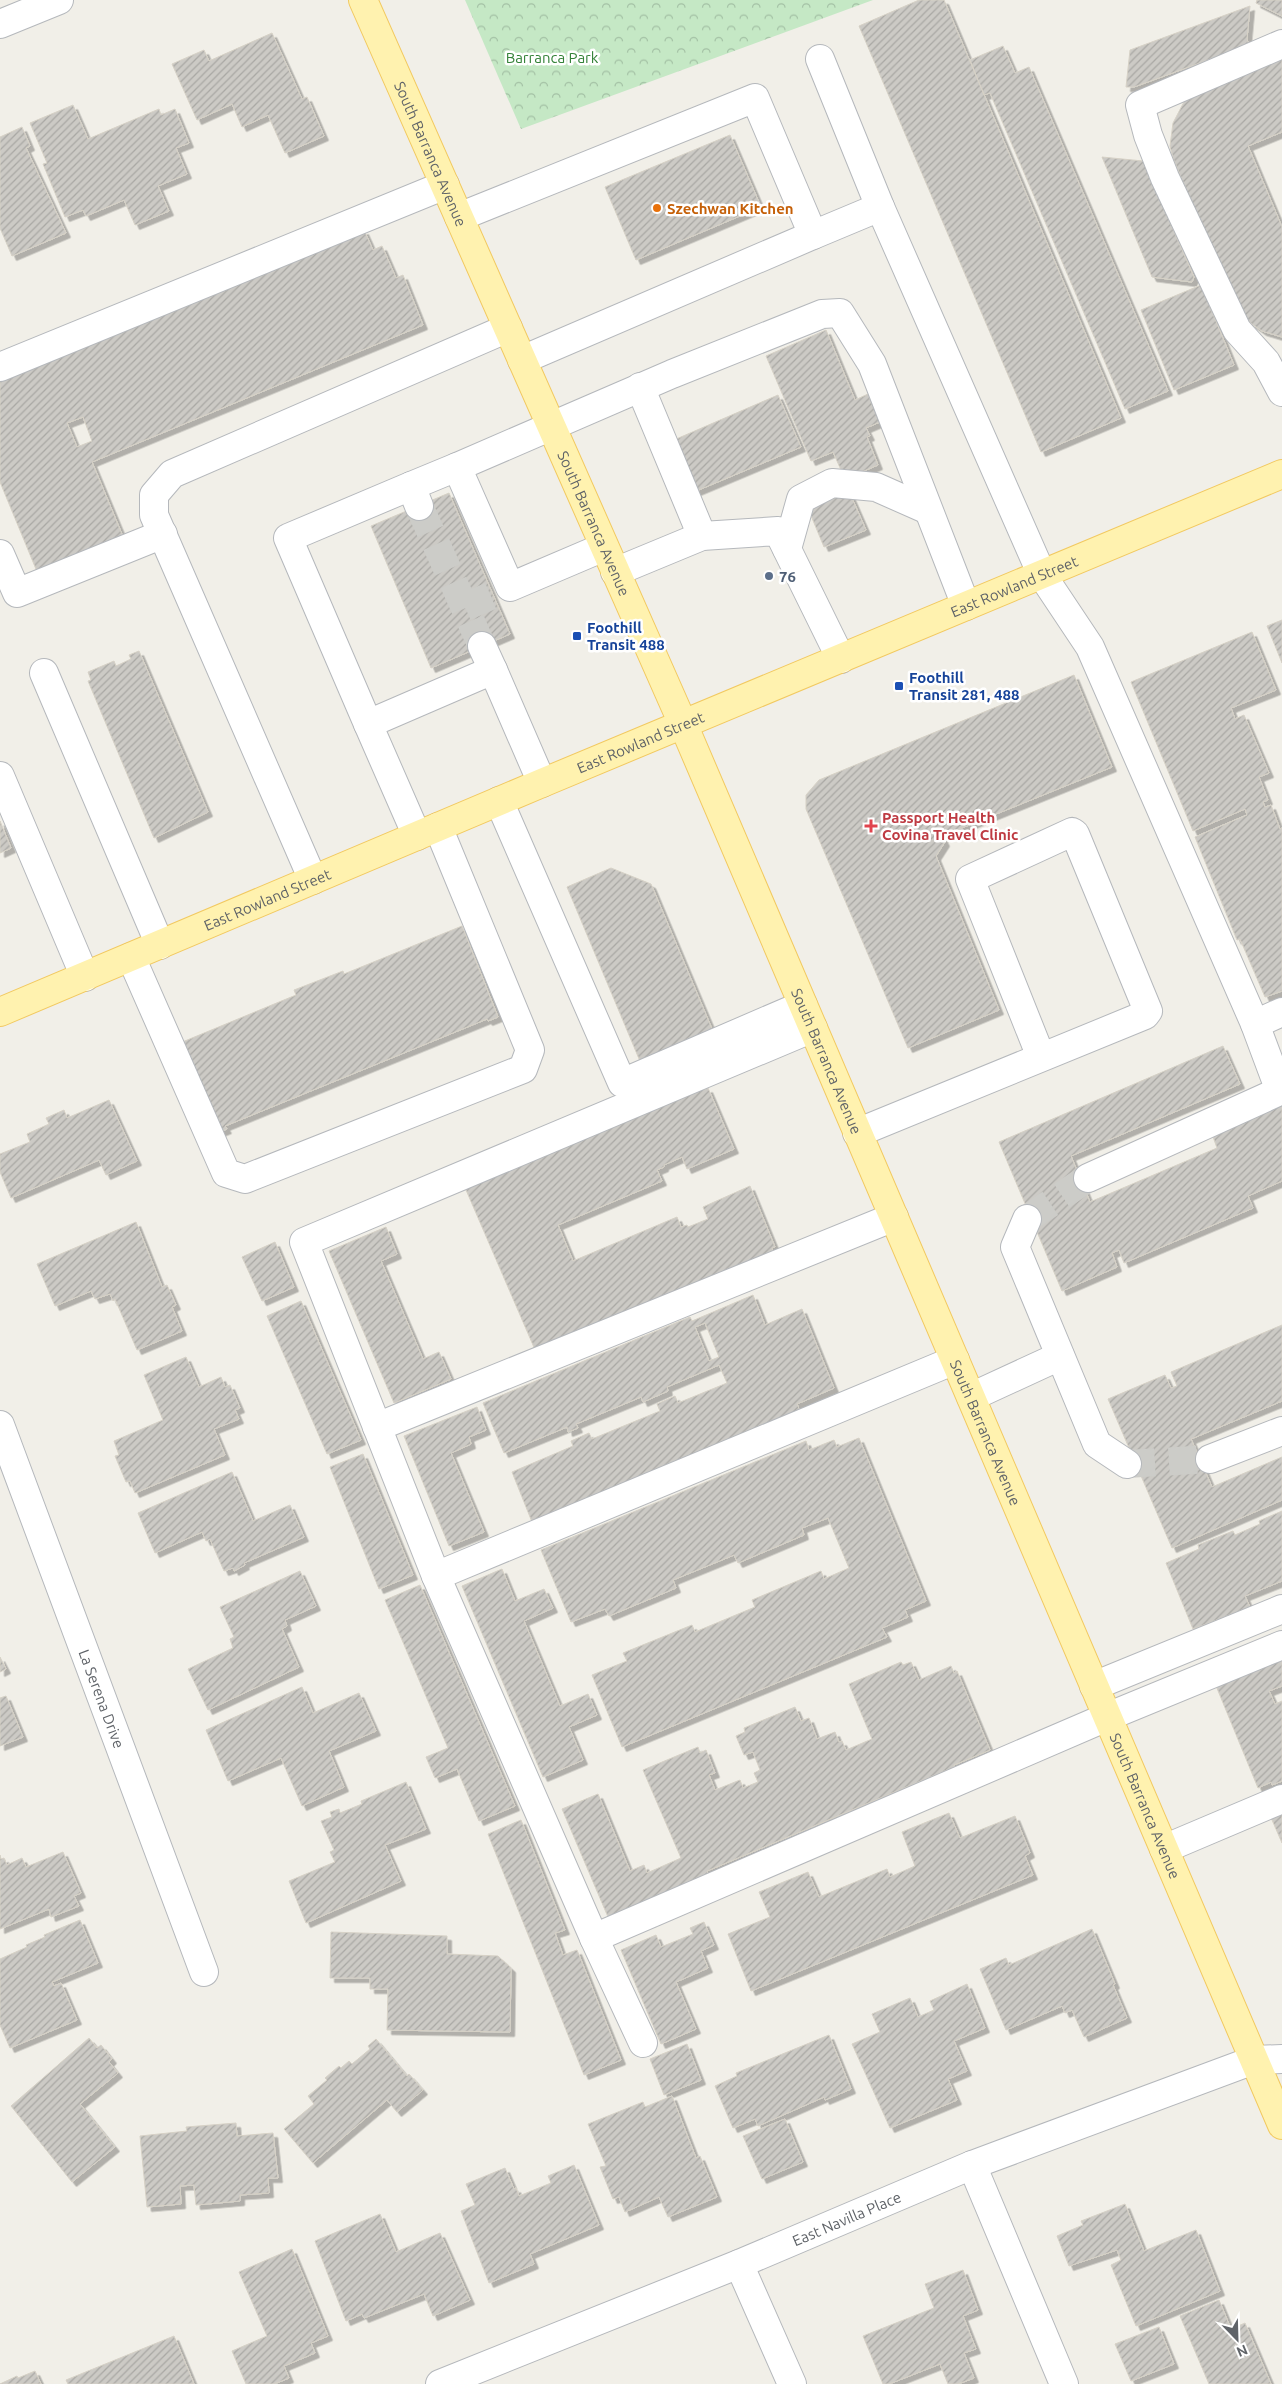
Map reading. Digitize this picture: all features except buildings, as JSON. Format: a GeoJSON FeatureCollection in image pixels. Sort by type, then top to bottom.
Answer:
{"type":"FeatureCollection","features":[{"type":"Feature","properties":{"kind":"main road","name":"South Barranca Avenue"},"geometry":{"type":"LineString","coordinates":[[363,0],[683,724],[1282,2125]]}},
{"type":"Feature","properties":{"kind":"main road","name":"East Rowland Street"},"geometry":{"type":"LineString","coordinates":[[0,1012],[1282,474]]}},
{"type":"Feature","properties":{"kind":"street"},"geometry":{"type":"LineString","coordinates":[[0,24],[59,0]]}},
{"type":"Feature","properties":{"kind":"street"},"geometry":{"type":"LineString","coordinates":[[1282,44],[1140,105],[1165,178],[1237,330],[1266,362],[1282,392]]}},
{"type":"Feature","properties":{"kind":"street"},"geometry":{"type":"LineString","coordinates":[[820,59],[880,207],[1042,575],[1090,647],[1255,1024],[1281,1091],[1088,1178]]}},
{"type":"Feature","properties":{"kind":"street"},"geometry":{"type":"LineString","coordinates":[[459,217],[755,98],[813,235]]}},
{"type":"Feature","properties":{"kind":"street"},"geometry":{"type":"LineString","coordinates":[[0,367],[445,185]]}},
{"type":"Feature","properties":{"kind":"street"},"geometry":{"type":"LineString","coordinates":[[522,360],[880,207]]}},
{"type":"Feature","properties":{"kind":"street"},"geometry":{"type":"LineString","coordinates":[[131,957],[226,1173],[245,1179],[523,1069],[530,1050],[428,831],[368,724],[288,538],[415,496],[457,466],[640,387],[822,314],[840,313],[872,364],[966,606]]}},
{"type":"Feature","properties":{"kind":"street"},"geometry":{"type":"LineString","coordinates":[[313,880],[154,515],[154,495],[172,474],[508,328]]}},
{"type":"Feature","properties":{"kind":"street"},"geometry":{"type":"LineString","coordinates":[[640,387],[702,536]]}},
{"type":"Feature","properties":{"kind":"street"},"geometry":{"type":"LineString","coordinates":[[457,466],[502,591],[604,547]]}},
{"type":"Feature","properties":{"kind":"street"},"geometry":{"type":"LineString","coordinates":[[787,549],[801,499],[832,483],[876,487],[928,510]]}},
{"type":"Feature","properties":{"kind":"street"},"geometry":{"type":"LineString","coordinates":[[615,572],[702,536],[778,530],[840,659]]}},
{"type":"Feature","properties":{"kind":"street"},"geometry":{"type":"LineString","coordinates":[[0,554],[17,594],[163,534]]}},
{"type":"Feature","properties":{"kind":"street"},"geometry":{"type":"LineString","coordinates":[[368,724],[488,658],[542,783]]}},
{"type":"Feature","properties":{"kind":"street"},"geometry":{"type":"LineString","coordinates":[[44,673],[160,945]]}},
{"type":"Feature","properties":{"kind":"street"},"geometry":{"type":"LineString","coordinates":[[0,776],[84,977]]}},
{"type":"Feature","properties":{"kind":"street"},"geometry":{"type":"LineString","coordinates":[[499,801],[622,1083],[808,1016]]}},
{"type":"Feature","properties":{"kind":"street"},"geometry":{"type":"LineString","coordinates":[[857,1133],[1145,1015],[1148,1011],[1079,844],[1072,832],[970,879],[1041,1057]]}},
{"type":"Feature","properties":{"kind":"street"},"geometry":{"type":"LineString","coordinates":[[1255,1024],[1282,1012]]}},
{"type":"Feature","properties":{"kind":"street"},"geometry":{"type":"LineString","coordinates":[[643,2043],[594,1938],[436,1576],[304,1242],[808,1016]]}},
{"type":"Feature","properties":{"kind":"street"},"geometry":{"type":"LineString","coordinates":[[377,1427],[894,1217]]}},
{"type":"Feature","properties":{"kind":"street"},"geometry":{"type":"LineString","coordinates":[[1027,1219],[1014,1247],[1097,1444],[1126,1464]]}},
{"type":"Feature","properties":{"kind":"street"},"geometry":{"type":"LineString","coordinates":[[971,1397],[1060,1356]]}},
{"type":"Feature","properties":{"kind":"street"},"geometry":{"type":"LineString","coordinates":[[436,1576],[955,1360]]}},
{"type":"Feature","properties":{"kind":"street","name":"La Serena Drive"},"geometry":{"type":"LineString","coordinates":[[0,1425],[204,1972]]}},
{"type":"Feature","properties":{"kind":"street"},"geometry":{"type":"LineString","coordinates":[[1210,1459],[1282,1431]]}},
{"type":"Feature","properties":{"kind":"street"},"geometry":{"type":"LineString","coordinates":[[1094,1686],[1282,1609]]}},
{"type":"Feature","properties":{"kind":"street"},"geometry":{"type":"LineString","coordinates":[[594,1938],[1107,1717],[1282,1645]]}},
{"type":"Feature","properties":{"kind":"street"},"geometry":{"type":"LineString","coordinates":[[1164,1849],[1282,1799]]}},
{"type":"Feature","properties":{"kind":"street","name":"East Navilla Place"},"geometry":{"type":"LineString","coordinates":[[440,2384],[739,2264],[972,2165],[1254,2060],[1282,2059]]}},
{"type":"Feature","properties":{"kind":"street"},"geometry":{"type":"LineString","coordinates":[[972,2165],[1064,2384]]}},
{"type":"Feature","properties":{"kind":"street"},"geometry":{"type":"LineString","coordinates":[[739,2264],[792,2384]]}},
{"type":"Feature","properties":{"kind":"green space","name":"Barranca Park"},"geometry":{"type":"Polygon","coordinates":[[[465,0],[873,0],[521,129],[465,0]]]}},
{"type":"Feature","properties":{"kind":"tunnel"},"geometry":{"type":"LineString","coordinates":[[419,506],[482,646]]}},
{"type":"Feature","properties":{"kind":"tunnel"},"geometry":{"type":"LineString","coordinates":[[465,607],[493,595]]}},
{"type":"Feature","properties":{"kind":"tunnel"},"geometry":{"type":"LineString","coordinates":[[1027,1219],[1088,1178]]}},
{"type":"Feature","properties":{"kind":"tunnel"},"geometry":{"type":"LineString","coordinates":[[1127,1464],[1210,1459]]}},
{"type":"Feature","properties":{"kind":"place","name":"Szechwan Kitchen"},"geometry":{"type":"Point","coordinates":[657,208]}},
{"type":"Feature","properties":{"kind":"place","name":"76"},"geometry":{"type":"Point","coordinates":[769,576]}},
{"type":"Feature","properties":{"kind":"place","name":"Foothill Transit 488"},"geometry":{"type":"Point","coordinates":[577,636]}},
{"type":"Feature","properties":{"kind":"place","name":"Foothill Transit 281, 488"},"geometry":{"type":"Point","coordinates":[899,686]}},
{"type":"Feature","properties":{"kind":"place","name":"Passport Health Covina Travel Clinic"},"geometry":{"type":"Point","coordinates":[871,826]}}]}
